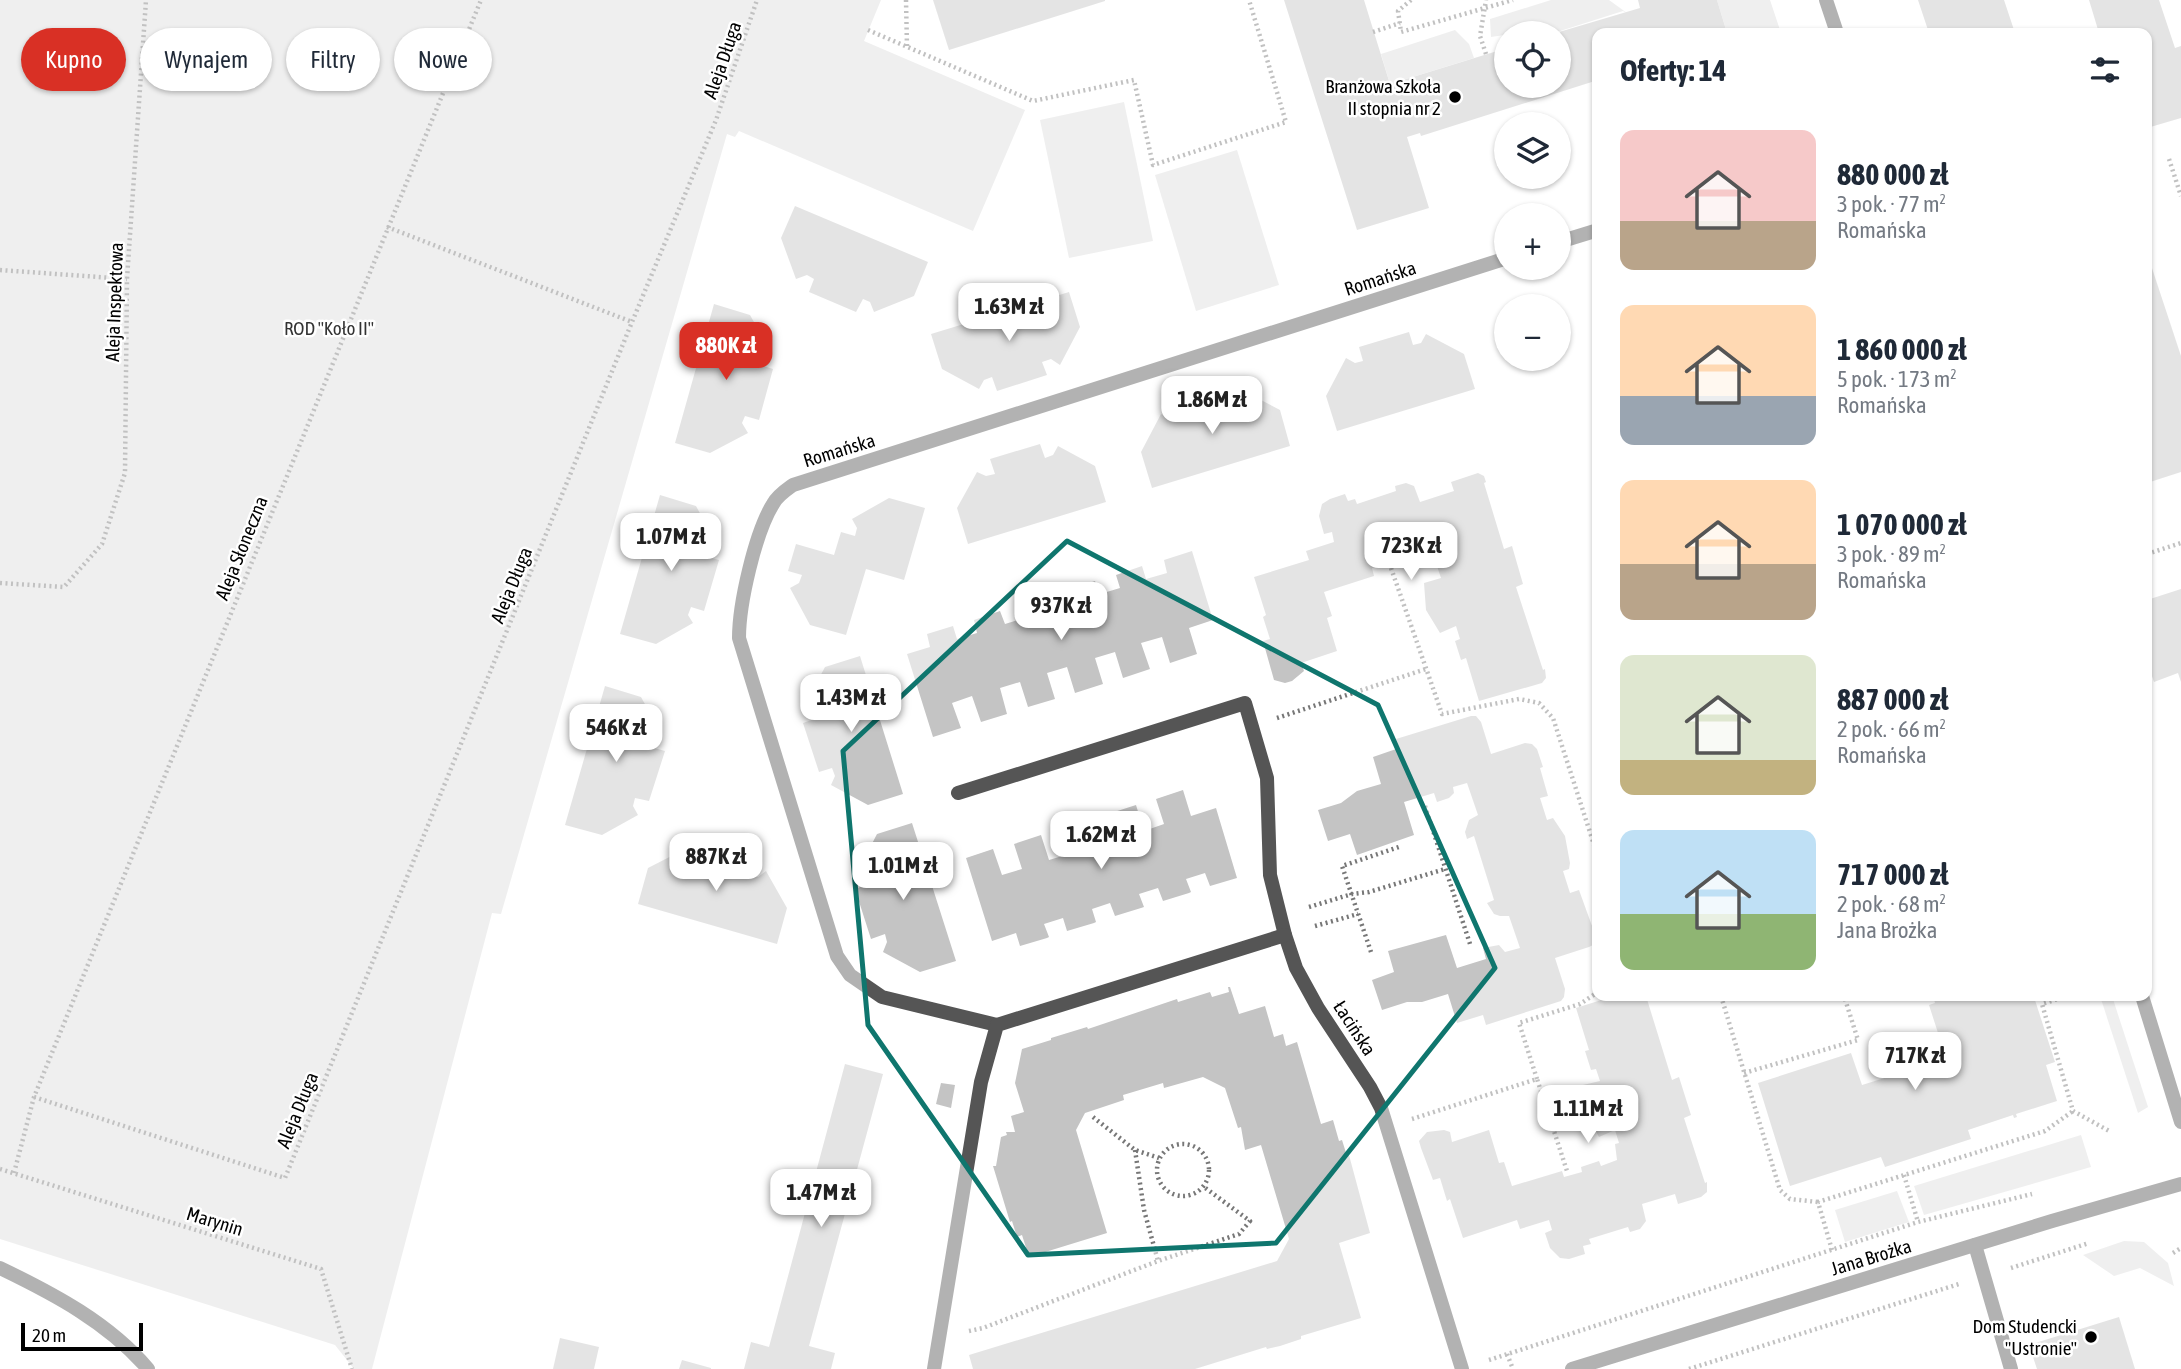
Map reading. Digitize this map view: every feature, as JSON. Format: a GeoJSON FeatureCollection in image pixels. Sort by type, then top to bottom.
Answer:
{"type":"FeatureCollection","features":[{"type":"Feature","properties":{"kind":"street"},"geometry":{"type":"LineString","coordinates":[[1826,0],[1835,28]]}},
{"type":"Feature","properties":{"kind":"street"},"geometry":{"type":"LineString","coordinates":[[1571,238],[1592,232]]}},
{"type":"Feature","properties":{"kind":"street","name":"Romańska"},"geometry":{"type":"LineString","coordinates":[[998,1025],[882,998],[850,975],[837,956],[739,638],[739,613],[763,522],[774,500],[793,485],[1494,262]]}},
{"type":"Feature","properties":{"kind":"street","name":"Łacińska"},"geometry":{"type":"LineString","coordinates":[[958,793],[1245,704],[1267,778],[1270,875],[1285,935],[1296,968],[1318,1008],[1370,1087],[1388,1126],[1462,1369]]}},
{"type":"Feature","properties":{"kind":"street"},"geometry":{"type":"LineString","coordinates":[[933,1369],[981,1082],[998,1025],[1285,935]]}},
{"type":"Feature","properties":{"kind":"street"},"geometry":{"type":"LineString","coordinates":[[2144,1001],[2181,1122]]}},
{"type":"Feature","properties":{"kind":"street","name":"Jana Brożka"},"geometry":{"type":"LineString","coordinates":[[1572,1369],[2181,1184]]}},
{"type":"Feature","properties":{"kind":"street"},"geometry":{"type":"LineString","coordinates":[[1975,1245],[2011,1369]]}},
{"type":"Feature","properties":{"kind":"street"},"geometry":{"type":"LineString","coordinates":[[0,1268],[48,1291],[107,1329],[148,1369]]}},
{"type":"Feature","properties":{"kind":"path","name":"Aleja Inspektowa"},"geometry":{"type":"LineString","coordinates":[[0,583],[64,587],[102,544],[125,473],[127,279],[146,0]]}},
{"type":"Feature","properties":{"kind":"path","name":"Aleja Słoneczna"},"geometry":{"type":"LineString","coordinates":[[14,1173],[34,1097],[481,0]]}},
{"type":"Feature","properties":{"kind":"path","name":"Aleja Długa"},"geometry":{"type":"LineString","coordinates":[[34,1097],[285,1178],[716,120],[757,0]]}},
{"type":"Feature","properties":{"kind":"path"},"geometry":{"type":"LineString","coordinates":[[906,0],[907,47]]}},
{"type":"Feature","properties":{"kind":"path"},"geometry":{"type":"LineString","coordinates":[[868,30],[1033,101],[1134,80],[1153,165],[1286,122],[1249,0]]}},
{"type":"Feature","properties":{"kind":"path"},"geometry":{"type":"LineString","coordinates":[[1411,0],[1398,10],[1401,32],[1513,0]]}},
{"type":"Feature","properties":{"kind":"path"},"geometry":{"type":"LineString","coordinates":[[1486,0],[1480,36],[1486,54]]}},
{"type":"Feature","properties":{"kind":"path"},"geometry":{"type":"LineString","coordinates":[[1373,32],[1400,23]]}},
{"type":"Feature","properties":{"kind":"path"},"geometry":{"type":"LineString","coordinates":[[2169,159],[2181,196]]}},
{"type":"Feature","properties":{"kind":"path"},"geometry":{"type":"LineString","coordinates":[[387,227],[632,322]]}},
{"type":"Feature","properties":{"kind":"path"},"geometry":{"type":"LineString","coordinates":[[0,270],[127,279]]}},
{"type":"Feature","properties":{"kind":"path"},"geometry":{"type":"LineString","coordinates":[[2152,552],[2181,543]]}},
{"type":"Feature","properties":{"kind":"path"},"geometry":{"type":"LineString","coordinates":[[1391,568],[1442,714],[1519,699],[1539,704],[1553,718],[1592,838]]}},
{"type":"Feature","properties":{"kind":"path"},"geometry":{"type":"LineString","coordinates":[[1252,726],[1426,669]]}},
{"type":"Feature","properties":{"kind":"path"},"geometry":{"type":"LineString","coordinates":[[1425,806],[1471,947]]}},
{"type":"Feature","properties":{"kind":"path"},"geometry":{"type":"LineString","coordinates":[[1371,952],[1342,866],[1399,847]]}},
{"type":"Feature","properties":{"kind":"path"},"geometry":{"type":"LineString","coordinates":[[1309,907],[1445,869]]}},
{"type":"Feature","properties":{"kind":"path"},"geometry":{"type":"LineString","coordinates":[[1315,926],[1358,914]]}},
{"type":"Feature","properties":{"kind":"path"},"geometry":{"type":"LineString","coordinates":[[1567,1171],[1519,1023],[1580,1004],[1592,996]]}},
{"type":"Feature","properties":{"kind":"path"},"geometry":{"type":"LineString","coordinates":[[1722,1001],[1780,1190],[1790,1199],[1818,1202],[2045,1131],[2073,1111]]}},
{"type":"Feature","properties":{"kind":"path"},"geometry":{"type":"LineString","coordinates":[[1744,1073],[1858,1040],[1846,1001]]}},
{"type":"Feature","properties":{"kind":"path"},"geometry":{"type":"LineString","coordinates":[[2051,1001],[2042,1004],[2073,1111],[2111,1132]]}},
{"type":"Feature","properties":{"kind":"path"},"geometry":{"type":"LineString","coordinates":[[1388,1126],[1537,1079]]}},
{"type":"Feature","properties":{"kind":"path"},"geometry":{"type":"LineString","coordinates":[[1093,1117],[1135,1150],[1159,1158]]}},
{"type":"Feature","properties":{"kind":"path"},"geometry":{"type":"LineString","coordinates":[[1179,1143],[1192,1144],[1203,1152],[1209,1163],[1210,1175],[1204,1187],[1186,1197],[1167,1191],[1160,1182],[1157,1170],[1159,1158],[1167,1148],[1179,1143]]}},
{"type":"Feature","properties":{"kind":"path"},"geometry":{"type":"LineString","coordinates":[[1135,1150],[1144,1210],[1158,1261]]}},
{"type":"Feature","properties":{"kind":"path","name":"Marynin"},"geometry":{"type":"LineString","coordinates":[[0,1169],[321,1269],[352,1369]]}},
{"type":"Feature","properties":{"kind":"path"},"geometry":{"type":"LineString","coordinates":[[1904,1175],[1919,1222]]}},
{"type":"Feature","properties":{"kind":"path"},"geometry":{"type":"LineString","coordinates":[[938,1338],[983,1328],[1158,1261],[1239,1234],[1250,1221],[1204,1187]]}},
{"type":"Feature","properties":{"kind":"path"},"geometry":{"type":"LineString","coordinates":[[1462,1369],[1919,1222],[2034,1194]]}},
{"type":"Feature","properties":{"kind":"path"},"geometry":{"type":"LineString","coordinates":[[1818,1202],[1832,1250]]}},
{"type":"Feature","properties":{"kind":"path"},"geometry":{"type":"LineString","coordinates":[[1689,1369],[2098,1240]]}},
{"type":"Feature","properties":{"kind":"path"},"geometry":{"type":"LineString","coordinates":[[2173,1253],[2181,1248]]}},
{"type":"Feature","properties":{"kind":"path"},"geometry":{"type":"LineString","coordinates":[[1507,1354],[1513,1369]]}},
{"type":"Feature","properties":{"kind":"highlighted area"},"geometry":{"type":"Polygon","coordinates":[[[1067,541],[1378,705],[1495,968],[1276,1243],[1028,1255],[868,1025],[843,751],[1067,541]]]}},
{"type":"Feature","properties":{"kind":"green space","name":"ROD \"Koło II\""},"geometry":{"type":"Polygon","coordinates":[[[0,0],[881,0],[864,41],[1025,110],[973,231],[739,131],[735,137],[727,134],[501,914],[492,913],[372,1369],[354,1369],[335,1345],[0,1239],[0,0]]]}},
{"type":"Feature","properties":{"kind":"green space"},"geometry":{"type":"Polygon","coordinates":[[[1551,0],[1609,0],[1627,13],[1623,11],[1571,28],[1571,21],[1494,21],[1494,37],[1491,37],[1490,19],[1551,0]]]}},
{"type":"Feature","properties":{"kind":"green space"},"geometry":{"type":"Polygon","coordinates":[[[1717,0],[1770,0],[1779,28],[1725,28],[1717,0]]]}},
{"type":"Feature","properties":{"kind":"green space"},"geometry":{"type":"Polygon","coordinates":[[[1455,30],[1469,44],[1474,58],[1390,84],[1381,54],[1455,30]]]}},
{"type":"Feature","properties":{"kind":"green space"},"geometry":{"type":"Polygon","coordinates":[[[1124,102],[1153,241],[1069,258],[1040,120],[1124,102]]]}},
{"type":"Feature","properties":{"kind":"green space"},"geometry":{"type":"Polygon","coordinates":[[[1237,150],[1279,285],[1196,311],[1155,175],[1237,150]]]}},
{"type":"Feature","properties":{"kind":"green space"},"geometry":{"type":"Polygon","coordinates":[[[2102,1001],[2114,1001],[2148,1107],[2138,1113],[2102,1001]]]}},
{"type":"Feature","properties":{"kind":"green space"},"geometry":{"type":"Polygon","coordinates":[[[2081,1135],[2091,1167],[1924,1215],[1914,1186],[2081,1135]]]}},
{"type":"Feature","properties":{"kind":"green space"},"geometry":{"type":"Polygon","coordinates":[[[1897,1191],[1909,1222],[1845,1242],[1835,1210],[1897,1191]]]}},
{"type":"Feature","properties":{"kind":"green space"},"geometry":{"type":"Polygon","coordinates":[[[2124,1241],[2144,1242],[2168,1263],[2174,1286],[2140,1268],[2114,1276],[2083,1255],[2124,1241]]]}},
{"type":"Feature","properties":{"kind":"building"},"geometry":{"type":"Polygon","coordinates":[[[933,0],[1105,0],[1105,1],[949,50],[933,0]]]}},
{"type":"Feature","properties":{"kind":"building"},"geometry":{"type":"Polygon","coordinates":[[[1284,0],[1364,0],[1390,84],[1494,52],[1494,98],[1541,98],[1421,136],[1420,133],[1407,137],[1429,208],[1357,230],[1284,0]]]}},
{"type":"Feature","properties":{"kind":"building"},"geometry":{"type":"Polygon","coordinates":[[[1638,0],[1717,0],[1725,28],[1592,28],[1592,82],[1571,89],[1571,28],[1640,8],[1638,0]]]}},
{"type":"Feature","properties":{"kind":"building"},"geometry":{"type":"Polygon","coordinates":[[[1918,0],[2004,0],[2013,28],[1927,28],[1918,0]]]}},
{"type":"Feature","properties":{"kind":"building"},"geometry":{"type":"Polygon","coordinates":[[[2089,0],[2159,0],[2175,48],[2181,46],[2181,118],[2152,127],[2152,28],[2097,28],[2089,0]]]}},
{"type":"Feature","properties":{"kind":"building"},"geometry":{"type":"Polygon","coordinates":[[[795,206],[928,262],[914,296],[874,312],[870,302],[863,299],[856,312],[809,292],[814,279],[807,275],[796,279],[781,238],[795,206]]]}},
{"type":"Feature","properties":{"kind":"building"},"geometry":{"type":"Polygon","coordinates":[[[2152,268],[2181,356],[2181,472],[2152,481],[2152,268]]]}},
{"type":"Feature","properties":{"kind":"building"},"geometry":{"type":"Polygon","coordinates":[[[1069,292],[1080,327],[1060,365],[1051,359],[1042,362],[1047,375],[997,391],[992,377],[984,380],[979,389],[942,369],[931,334],[1069,292]]]}},
{"type":"Feature","properties":{"kind":"building"},"geometry":{"type":"Polygon","coordinates":[[[714,304],[750,315],[771,352],[762,357],[760,365],[773,369],[759,420],[745,416],[742,423],[748,433],[710,453],[675,443],[714,304]]]}},
{"type":"Feature","properties":{"kind":"building"},"geometry":{"type":"Polygon","coordinates":[[[1409,332],[1413,345],[1421,343],[1426,334],[1464,354],[1475,389],[1337,431],[1326,396],[1346,358],[1355,363],[1363,361],[1359,347],[1409,332]]]}},
{"type":"Feature","properties":{"kind":"building"},"geometry":{"type":"Polygon","coordinates":[[[1224,388],[1229,402],[1236,399],[1242,390],[1280,410],[1290,446],[1152,488],[1141,452],[1161,414],[1171,420],[1179,417],[1175,403],[1224,388]]]}},
{"type":"Feature","properties":{"kind":"building"},"geometry":{"type":"Polygon","coordinates":[[[1040,444],[1045,458],[1053,455],[1058,446],[1095,466],[1106,502],[968,544],[957,508],[977,472],[986,476],[995,474],[990,459],[1040,444]]]}},
{"type":"Feature","properties":{"kind":"building"},"geometry":{"type":"Polygon","coordinates":[[[1478,473],[1484,476],[1504,549],[1512,546],[1523,584],[1516,587],[1543,670],[1545,669],[1546,678],[1542,683],[1479,701],[1466,658],[1461,660],[1455,641],[1460,639],[1456,626],[1440,633],[1426,610],[1424,583],[1441,578],[1437,566],[1431,564],[1424,552],[1409,557],[1410,562],[1391,568],[1390,563],[1372,568],[1374,576],[1324,592],[1332,616],[1327,618],[1337,651],[1301,663],[1304,671],[1292,681],[1285,683],[1274,680],[1263,641],[1270,639],[1263,617],[1266,615],[1254,577],[1309,560],[1306,551],[1334,542],[1332,532],[1324,534],[1319,516],[1322,504],[1345,494],[1348,501],[1355,499],[1357,504],[1396,491],[1395,486],[1406,483],[1414,486],[1420,502],[1454,491],[1451,482],[1478,473]]]}},
{"type":"Feature","properties":{"kind":"building"},"geometry":{"type":"Polygon","coordinates":[[[660,495],[696,506],[716,543],[707,548],[705,556],[719,560],[704,611],[691,607],[688,615],[693,623],[656,644],[620,634],[660,495]]]}},
{"type":"Feature","properties":{"kind":"building"},"geometry":{"type":"Polygon","coordinates":[[[889,498],[925,508],[904,580],[866,569],[846,635],[810,625],[790,588],[799,583],[802,575],[788,571],[796,544],[834,555],[841,532],[855,536],[857,528],[852,519],[889,498]]]}},
{"type":"Feature","properties":{"kind":"building"},"geometry":{"type":"Polygon","coordinates":[[[1192,551],[1213,620],[1189,628],[1197,654],[1170,663],[1162,637],[1141,643],[1150,669],[1123,678],[1115,652],[1095,658],[1103,684],[1075,693],[1067,667],[1047,673],[1055,699],[1028,707],[1020,682],[1000,688],[1007,714],[981,722],[972,696],[952,703],[961,728],[933,737],[907,654],[930,647],[927,634],[953,626],[957,639],[977,633],[974,620],[1000,611],[1005,624],[1025,618],[1021,605],[1048,596],[1052,609],[1072,603],[1068,590],[1095,581],[1100,594],[1120,588],[1116,575],[1142,566],[1146,579],[1167,573],[1164,560],[1192,551]]]}},
{"type":"Feature","properties":{"kind":"building"},"geometry":{"type":"Polygon","coordinates":[[[2181,589],[2181,682],[2178,673],[2154,682],[2152,598],[2181,589]]]}},
{"type":"Feature","properties":{"kind":"building"},"geometry":{"type":"Polygon","coordinates":[[[860,656],[903,794],[868,805],[831,785],[835,776],[832,768],[819,772],[803,723],[817,718],[814,710],[805,705],[825,667],[860,656]]]}},
{"type":"Feature","properties":{"kind":"building"},"geometry":{"type":"Polygon","coordinates":[[[605,686],[641,697],[661,733],[653,739],[651,747],[665,751],[649,801],[635,798],[633,806],[638,815],[602,835],[565,825],[605,686]]]}},
{"type":"Feature","properties":{"kind":"building"},"geometry":{"type":"Polygon","coordinates":[[[1476,716],[1481,722],[1491,754],[1525,743],[1532,744],[1537,749],[1548,796],[1540,798],[1547,820],[1553,818],[1565,836],[1570,863],[1569,869],[1563,871],[1570,893],[1579,890],[1592,926],[1592,946],[1555,958],[1565,989],[1561,1001],[1486,1025],[1483,1015],[1457,1023],[1448,994],[1382,1010],[1372,980],[1394,972],[1388,951],[1446,935],[1457,968],[1486,959],[1483,948],[1499,945],[1505,952],[1520,948],[1509,916],[1494,914],[1487,903],[1494,900],[1474,836],[1467,839],[1465,832],[1469,820],[1478,815],[1467,783],[1453,787],[1454,793],[1449,798],[1437,802],[1434,793],[1404,802],[1414,835],[1357,855],[1350,834],[1328,841],[1318,810],[1341,803],[1357,791],[1381,784],[1373,757],[1399,748],[1396,739],[1476,716]]]}},
{"type":"Feature","properties":{"kind":"building"},"geometry":{"type":"Polygon","coordinates":[[[1183,790],[1191,816],[1216,808],[1237,878],[1210,886],[1205,873],[1186,879],[1191,892],[1189,893],[1163,901],[1158,888],[1139,894],[1144,907],[1141,908],[1115,916],[1110,903],[1092,909],[1096,922],[1094,923],[1067,931],[1063,918],[1044,924],[1049,937],[1047,938],[1020,946],[1016,933],[992,941],[966,858],[993,849],[1002,875],[1022,869],[1014,844],[1041,835],[1049,860],[1069,854],[1061,829],[1088,820],[1096,845],[1116,839],[1108,814],[1136,805],[1144,831],[1164,824],[1156,799],[1183,790]]]}},
{"type":"Feature","properties":{"kind":"building"},"geometry":{"type":"Polygon","coordinates":[[[912,823],[956,961],[920,972],[883,952],[887,942],[885,934],[871,939],[855,889],[869,884],[867,876],[858,871],[877,834],[912,823]]]}},
{"type":"Feature","properties":{"kind":"building"},"geometry":{"type":"Polygon","coordinates":[[[703,846],[753,860],[749,874],[758,877],[766,871],[787,908],[777,944],[638,904],[648,868],[685,849],[690,858],[699,860],[703,846]]]}},
{"type":"Feature","properties":{"kind":"building"},"geometry":{"type":"Polygon","coordinates":[[[1228,987],[1239,1014],[1265,1006],[1274,1037],[1283,1034],[1286,1046],[1297,1042],[1321,1124],[1333,1120],[1339,1141],[1342,1140],[1347,1156],[1349,1155],[1370,1233],[1339,1243],[1361,1318],[1301,1336],[1301,1339],[1280,1346],[1266,1347],[1195,1369],[973,1369],[969,1355],[1277,1261],[1289,1239],[1261,1145],[1245,1150],[1241,1127],[1238,1128],[1225,1088],[1203,1077],[1164,1088],[1163,1083],[1123,1095],[1124,1100],[1085,1113],[1076,1130],[1107,1233],[1029,1257],[1022,1235],[1017,1237],[1012,1221],[1010,1222],[993,1166],[996,1166],[1001,1137],[1007,1135],[1006,1132],[1015,1132],[1011,1116],[1024,1112],[1015,1083],[1022,1049],[1177,999],[1178,1002],[1210,992],[1212,997],[1229,992],[1228,987]]]}},
{"type":"Feature","properties":{"kind":"building"},"geometry":{"type":"Polygon","coordinates":[[[1598,1001],[1648,1001],[1672,1080],[1679,1077],[1691,1115],[1684,1118],[1705,1183],[1707,1182],[1707,1192],[1701,1197],[1678,1204],[1675,1194],[1642,1204],[1646,1221],[1640,1229],[1630,1232],[1628,1227],[1589,1239],[1591,1244],[1583,1246],[1585,1254],[1569,1259],[1560,1258],[1550,1248],[1545,1233],[1552,1230],[1549,1220],[1520,1229],[1517,1220],[1463,1238],[1450,1199],[1447,1201],[1440,1178],[1433,1180],[1421,1148],[1419,1141],[1427,1132],[1450,1132],[1452,1142],[1489,1130],[1499,1163],[1504,1162],[1512,1186],[1562,1171],[1564,1177],[1582,1172],[1581,1167],[1599,1161],[1601,1166],[1617,1160],[1615,1144],[1619,1143],[1615,1130],[1599,1137],[1585,1111],[1583,1085],[1600,1081],[1596,1069],[1591,1070],[1585,1051],[1589,1050],[1576,1008],[1598,1001]]]}},
{"type":"Feature","properties":{"kind":"building"},"geometry":{"type":"Polygon","coordinates":[[[2035,1001],[2055,1062],[2046,1065],[2057,1101],[2016,1114],[2017,1117],[2014,1118],[2013,1115],[1968,1130],[1971,1139],[1885,1167],[1881,1157],[1790,1186],[1758,1083],[1851,1053],[1862,1085],[1936,1062],[1938,1067],[1948,1064],[1929,1005],[2035,1001]]]}},
{"type":"Feature","properties":{"kind":"building"},"geometry":{"type":"Polygon","coordinates":[[[845,1064],[883,1074],[809,1346],[835,1353],[831,1369],[744,1369],[751,1342],[769,1347],[845,1064]]]}},
{"type":"Feature","properties":{"kind":"building"},"geometry":{"type":"Polygon","coordinates":[[[941,1083],[955,1085],[951,1108],[936,1104],[941,1083]]]}},
{"type":"Feature","properties":{"kind":"building","name":"Dom Studencki \"Ustronie\""},"geometry":{"type":"Polygon","coordinates":[[[2119,1317],[2135,1369],[2037,1369],[2029,1345],[2119,1317]]]}},
{"type":"Feature","properties":{"kind":"building"},"geometry":{"type":"Polygon","coordinates":[[[560,1338],[599,1347],[594,1369],[553,1369],[560,1338]]]}},
{"type":"Feature","properties":{"kind":"building"},"geometry":{"type":"Polygon","coordinates":[[[682,1360],[711,1368],[711,1369],[679,1369],[682,1360]]]}},
{"type":"Feature","properties":{"kind":"place","name":"Branżowa Szkoła II stopnia nr 2"},"geometry":{"type":"Point","coordinates":[1455,97]}},
{"type":"Feature","properties":{"kind":"place","name":"Dom Studencki \"Ustronie\""},"geometry":{"type":"Point","coordinates":[2091,1337]}}]}
